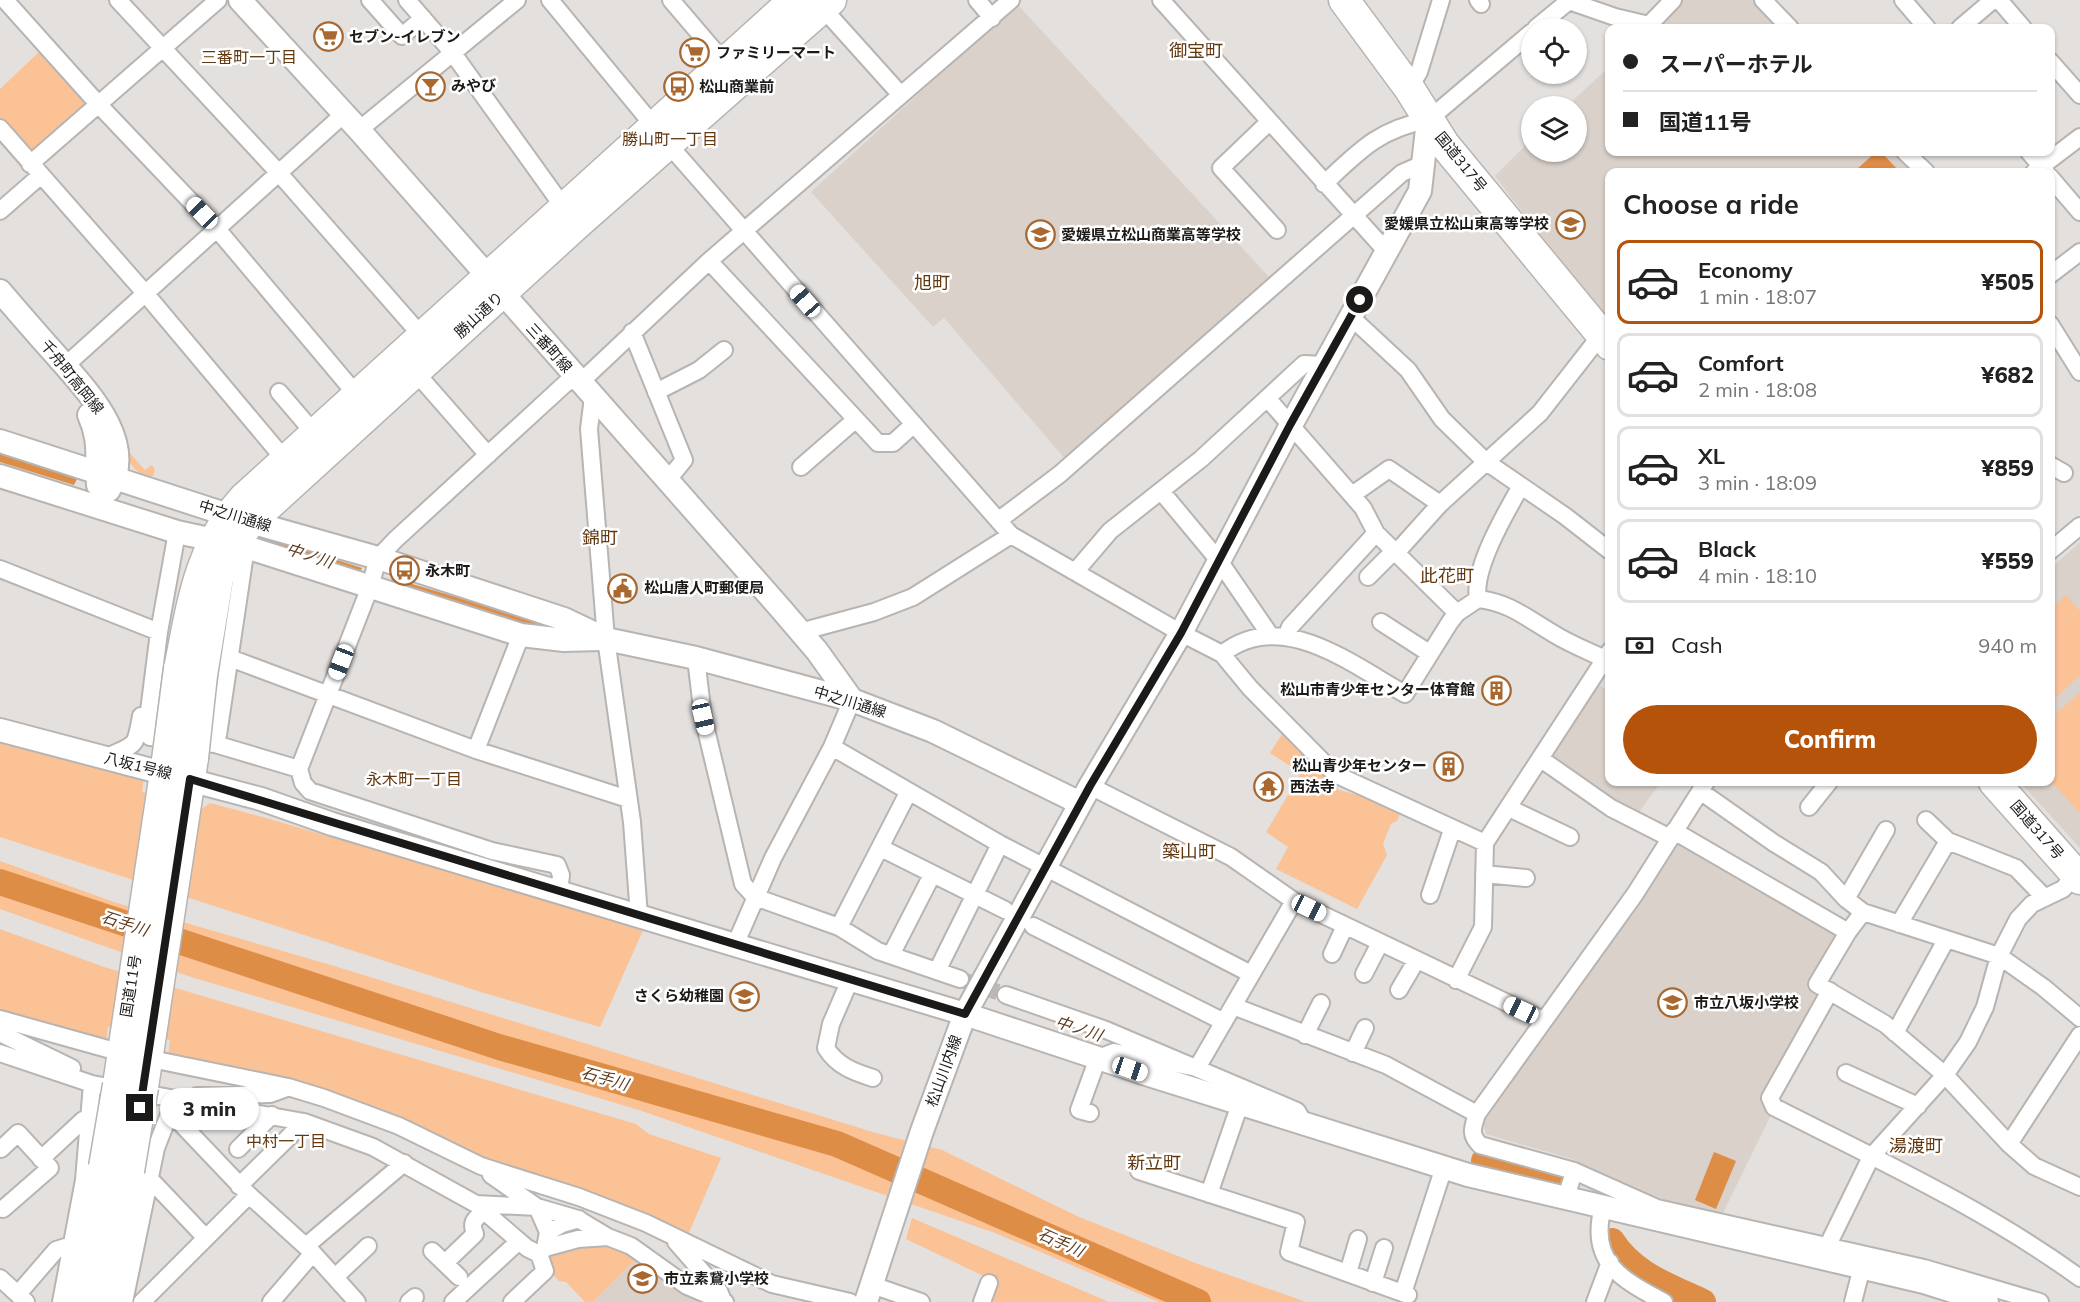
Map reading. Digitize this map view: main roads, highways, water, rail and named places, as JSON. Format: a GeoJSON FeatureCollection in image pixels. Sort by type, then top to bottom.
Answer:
{"type":"FeatureCollection","features":[{"type":"Feature","properties":{"kind":"highway","name":"国道317号"},"geometry":{"type":"LineString","coordinates":[[1344,0],[1409,88],[1444,144],[1605,340]]}},
{"type":"Feature","properties":{"kind":"highway","name":"勝山通り"},"geometry":{"type":"LineString","coordinates":[[234,534],[292,481],[364,403],[570,216],[814,2]]}},
{"type":"Feature","properties":{"kind":"highway","name":"勝山通り"},"geometry":{"type":"LineString","coordinates":[[191,672],[198,579],[234,534],[285,460],[314,433],[364,403]]}},
{"type":"Feature","properties":{"kind":"highway","name":"国道11号"},"geometry":{"type":"LineString","coordinates":[[104,1302],[128,1172],[138,1093],[136,1047],[183,769],[191,672]]}},
{"type":"Feature","properties":{"kind":"highway","name":"国道317号"},"geometry":{"type":"LineString","coordinates":[[1998,786],[2078,877]]}},
{"type":"Feature","properties":{"kind":"highway","name":"国道11号"},"geometry":{"type":"LineString","coordinates":[[78,1302],[92,1243],[128,1172]]}},
{"type":"Feature","properties":{"kind":"water"},"geometry":{"type":"Polygon","coordinates":[[[1872,156],[1885,156],[1896,168],[1858,168],[1872,156]]]}},
{"type":"Feature","properties":{"kind":"water"},"geometry":{"type":"Polygon","coordinates":[[[0,454],[77,479],[74,485],[0,462],[0,454]]]}},
{"type":"Feature","properties":{"kind":"water"},"geometry":{"type":"Polygon","coordinates":[[[261,536],[362,568],[359,575],[259,543],[261,536]]]}},
{"type":"Feature","properties":{"kind":"water"},"geometry":{"type":"Polygon","coordinates":[[[392,578],[550,625],[548,632],[390,585],[392,578]]]}},
{"type":"Feature","properties":{"kind":"water"},"geometry":{"type":"Polygon","coordinates":[[[1714,1152],[1736,1161],[1716,1209],[1695,1200],[1714,1152]]]}},
{"type":"Feature","properties":{"kind":"waterway","name":"石手川"},"geometry":{"type":"LineString","coordinates":[[0,882],[499,1047],[837,1144],[1198,1302]]}},
{"type":"Feature","properties":{"kind":"waterway","name":"中ノ川"},"geometry":{"type":"LineString","coordinates":[[1484,1161],[1552,1181]]}},
{"type":"Feature","properties":{"kind":"waterway","name":"中ノ川"},"geometry":{"type":"LineString","coordinates":[[1612,1241],[1641,1271],[1703,1302]]}},
{"type":"Feature","properties":{"kind":"tunnel"},"geometry":{"type":"LineString","coordinates":[[960,979],[1006,995]]}},
{"type":"Feature","properties":{"kind":"place","name":"セブン-イレブン"},"geometry":{"type":"Point","coordinates":[328,37]}},
{"type":"Feature","properties":{"kind":"place","name":"ファミリーマート"},"geometry":{"type":"Point","coordinates":[695,53]}},
{"type":"Feature","properties":{"kind":"place","name":"みやび"},"geometry":{"type":"Point","coordinates":[430,86]}},
{"type":"Feature","properties":{"kind":"place","name":"松山商業前"},"geometry":{"type":"Point","coordinates":[678,87]}},
{"type":"Feature","properties":{"kind":"place","name":"愛媛県立松山東高等学校"},"geometry":{"type":"Point","coordinates":[1570,224]}},
{"type":"Feature","properties":{"kind":"place","name":"愛媛県立松山商業高等学校"},"geometry":{"type":"Point","coordinates":[1040,235]}},
{"type":"Feature","properties":{"kind":"place","name":"永木町"},"geometry":{"type":"Point","coordinates":[404,571]}},
{"type":"Feature","properties":{"kind":"place","name":"松山唐人町郵便局"},"geometry":{"type":"Point","coordinates":[623,588]}},
{"type":"Feature","properties":{"kind":"place","name":"松山市青少年センター体育館"},"geometry":{"type":"Point","coordinates":[1496,690]}},
{"type":"Feature","properties":{"kind":"place","name":"松山青少年センター"},"geometry":{"type":"Point","coordinates":[1448,766]}},
{"type":"Feature","properties":{"kind":"place","name":"西法寺"},"geometry":{"type":"Point","coordinates":[1269,787]}},
{"type":"Feature","properties":{"kind":"place","name":"さくら幼稚園"},"geometry":{"type":"Point","coordinates":[745,996]}},
{"type":"Feature","properties":{"kind":"place","name":"市立八坂小学校"},"geometry":{"type":"Point","coordinates":[1673,1003]}},
{"type":"Feature","properties":{"kind":"place","name":"市立素鵞小学校"},"geometry":{"type":"Point","coordinates":[643,1279]}},
{"type":"Feature","properties":{"kind":"district","name":"御宝町"},"geometry":{"type":"Point","coordinates":[1196,51]}},
{"type":"Feature","properties":{"kind":"district","name":"三番町一丁目"},"geometry":{"type":"Point","coordinates":[249,57]}},
{"type":"Feature","properties":{"kind":"district","name":"勝山町一丁目"},"geometry":{"type":"Point","coordinates":[670,139]}},
{"type":"Feature","properties":{"kind":"district","name":"旭町"},"geometry":{"type":"Point","coordinates":[932,283]}},
{"type":"Feature","properties":{"kind":"district","name":"錦町"},"geometry":{"type":"Point","coordinates":[600,538]}},
{"type":"Feature","properties":{"kind":"district","name":"此花町"},"geometry":{"type":"Point","coordinates":[1447,576]}},
{"type":"Feature","properties":{"kind":"district","name":"永木町一丁目"},"geometry":{"type":"Point","coordinates":[414,779]}},
{"type":"Feature","properties":{"kind":"district","name":"築山町"},"geometry":{"type":"Point","coordinates":[1189,852]}},
{"type":"Feature","properties":{"kind":"district","name":"中村一丁目"},"geometry":{"type":"Point","coordinates":[286,1141]}},
{"type":"Feature","properties":{"kind":"district","name":"湯渡町"},"geometry":{"type":"Point","coordinates":[1916,1146]}},
{"type":"Feature","properties":{"kind":"district","name":"新立町"},"geometry":{"type":"Point","coordinates":[1154,1163]}}]}
